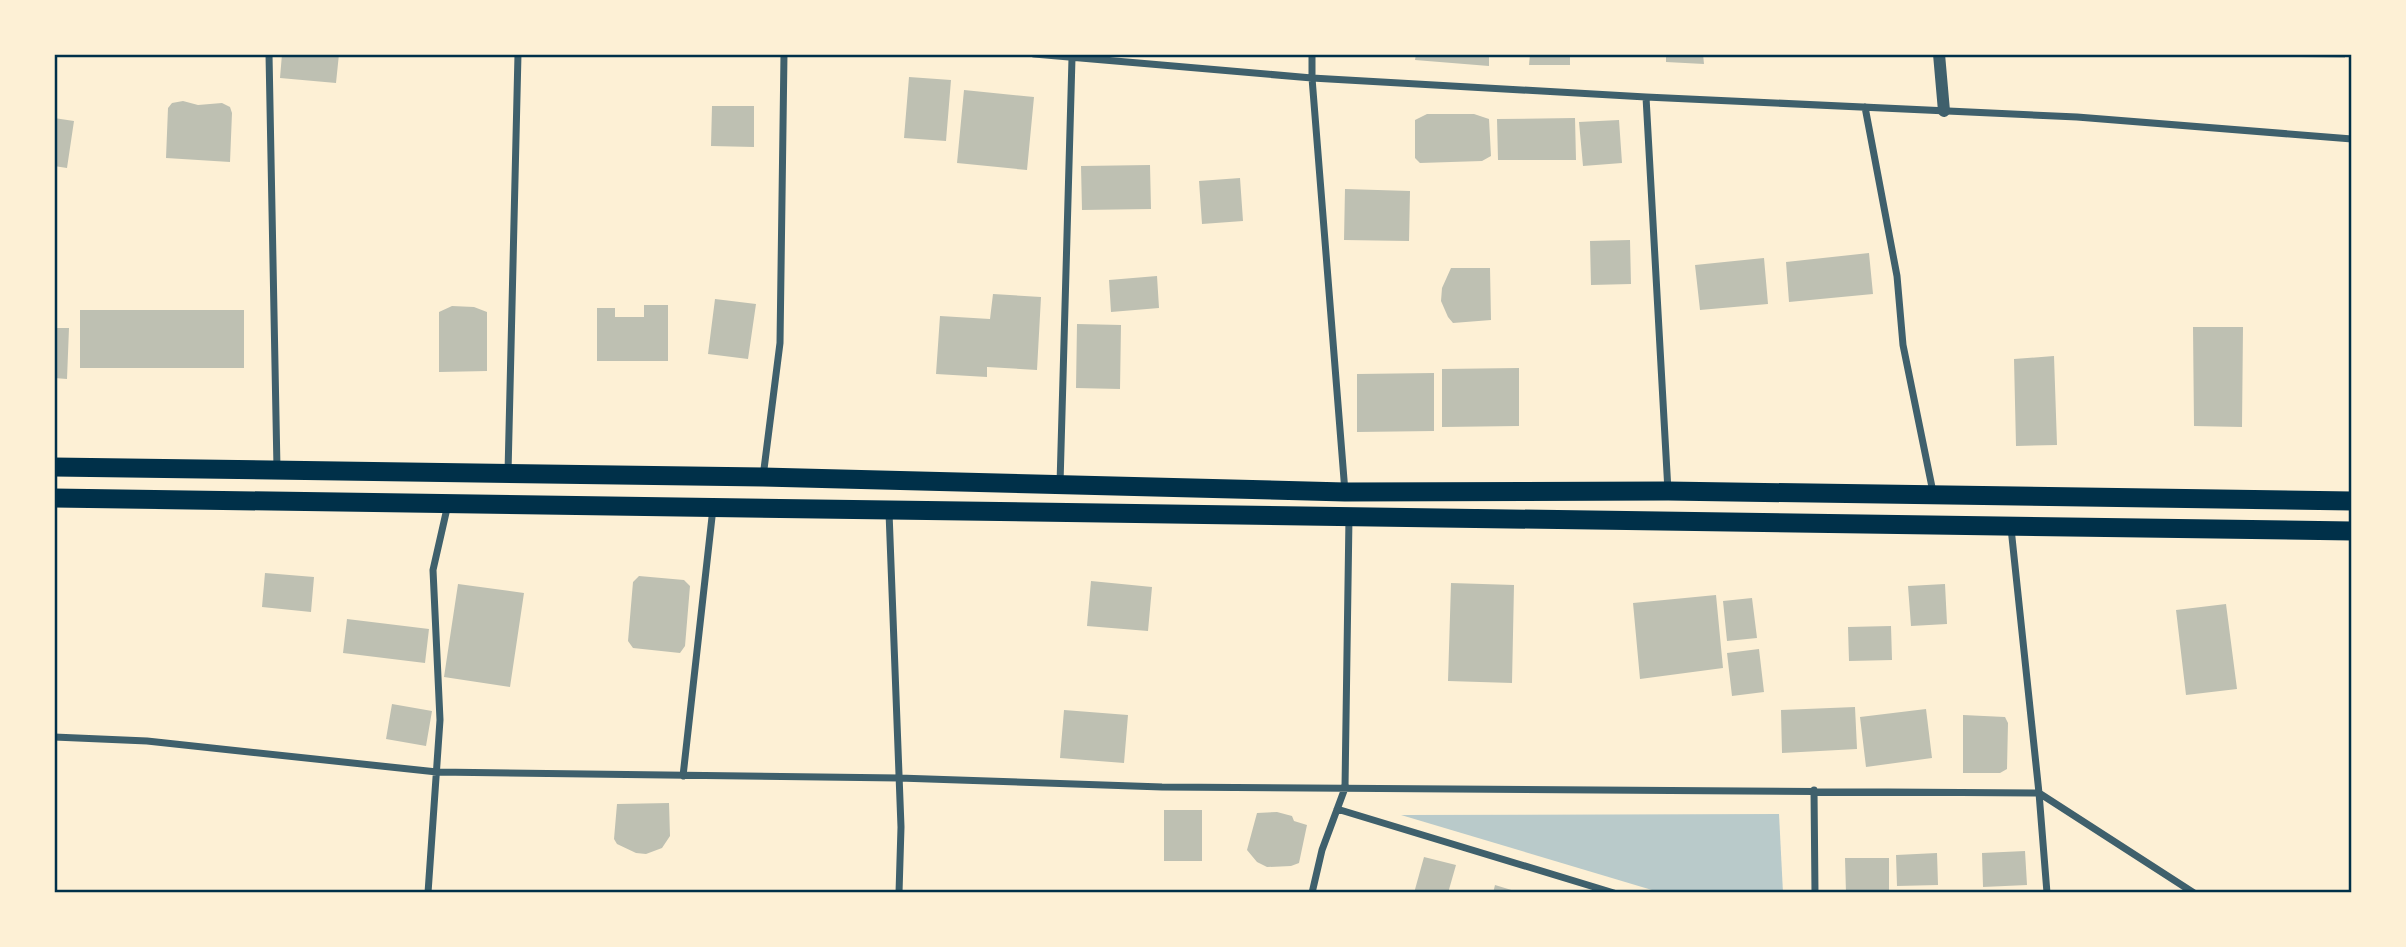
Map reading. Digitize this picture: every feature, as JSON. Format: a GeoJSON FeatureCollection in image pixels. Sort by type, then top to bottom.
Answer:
{"type":"FeatureCollection","features":[{"type":"Feature","properties":{"kind":"highway"},"geometry":{"type":"LineString","coordinates":[[54,467],[763,477],[1345,492],[1668,491],[2352,501]]}},
{"type":"Feature","properties":{"kind":"highway"},"geometry":{"type":"LineString","coordinates":[[54,498],[2352,531]]}},
{"type":"Feature","properties":{"kind":"street"},"geometry":{"type":"LineString","coordinates":[[269,54],[277,470]]}},
{"type":"Feature","properties":{"kind":"street"},"geometry":{"type":"LineString","coordinates":[[508,473],[518,54]]}},
{"type":"Feature","properties":{"kind":"street"},"geometry":{"type":"LineString","coordinates":[[763,477],[780,343],[784,54]]}},
{"type":"Feature","properties":{"kind":"street"},"geometry":{"type":"LineString","coordinates":[[1034,54],[1312,78],[2077,117],[2352,139]]}},
{"type":"Feature","properties":{"kind":"street"},"geometry":{"type":"LineString","coordinates":[[1312,54],[1345,492]]}},
{"type":"Feature","properties":{"kind":"street"},"geometry":{"type":"LineString","coordinates":[[1939,54],[1944,111]]}},
{"type":"Feature","properties":{"kind":"street"},"geometry":{"type":"LineString","coordinates":[[1060,484],[1072,58]]}},
{"type":"Feature","properties":{"kind":"street"},"geometry":{"type":"LineString","coordinates":[[1646,97],[1668,491]]}},
{"type":"Feature","properties":{"kind":"street"},"geometry":{"type":"LineString","coordinates":[[1865,107],[1897,276],[1903,345],[1933,495]]}},
{"type":"Feature","properties":{"kind":"street"},"geometry":{"type":"LineString","coordinates":[[428,893],[440,720],[433,570],[448,504]]}},
{"type":"Feature","properties":{"kind":"street"},"geometry":{"type":"LineString","coordinates":[[683,776],[713,507]]}},
{"type":"Feature","properties":{"kind":"street"},"geometry":{"type":"LineString","coordinates":[[889,510],[901,827],[899,893]]}},
{"type":"Feature","properties":{"kind":"street"},"geometry":{"type":"LineString","coordinates":[[1312,893],[1322,850],[1345,788],[1349,516]]}},
{"type":"Feature","properties":{"kind":"street"},"geometry":{"type":"LineString","coordinates":[[2011,526],[2047,893]]}},
{"type":"Feature","properties":{"kind":"street"},"geometry":{"type":"LineString","coordinates":[[54,737],[147,741],[436,772],[899,778],[1162,787],[2039,793],[2194,893]]}},
{"type":"Feature","properties":{"kind":"street"},"geometry":{"type":"LineString","coordinates":[[1814,790],[1815,893]]}},
{"type":"Feature","properties":{"kind":"street"},"geometry":{"type":"LineString","coordinates":[[1337,809],[1614,893]]}},
{"type":"Feature","properties":{"kind":"shaded area"},"geometry":{"type":"Polygon","coordinates":[[[1779,814],[1783,893],[1662,893],[1401,815],[1779,814]]]}},
{"type":"Feature","properties":{"kind":"building"},"geometry":{"type":"Polygon","coordinates":[[[282,54],[339,54],[336,83],[280,78],[282,54]]]}},
{"type":"Feature","properties":{"kind":"building"},"geometry":{"type":"Polygon","coordinates":[[[1416,54],[1489,54],[1489,66],[1415,60],[1416,54]]]}},
{"type":"Feature","properties":{"kind":"building"},"geometry":{"type":"Polygon","coordinates":[[[1530,54],[1570,54],[1570,65],[1529,65],[1530,54]]]}},
{"type":"Feature","properties":{"kind":"building"},"geometry":{"type":"Polygon","coordinates":[[[1666,54],[1703,54],[1704,64],[1666,62],[1666,54]]]}},
{"type":"Feature","properties":{"kind":"building"},"geometry":{"type":"Polygon","coordinates":[[[2301,54],[2345,54],[2345,58],[2301,57],[2301,54]]]}},
{"type":"Feature","properties":{"kind":"building"},"geometry":{"type":"Polygon","coordinates":[[[909,77],[951,80],[946,141],[904,138],[909,77]]]}},
{"type":"Feature","properties":{"kind":"building"},"geometry":{"type":"Polygon","coordinates":[[[964,90],[1034,97],[1027,170],[957,163],[964,90]]]}},
{"type":"Feature","properties":{"kind":"building"},"geometry":{"type":"Polygon","coordinates":[[[183,101],[198,105],[222,103],[230,107],[230,162],[166,158],[168,108],[172,103],[183,101]]]}},
{"type":"Feature","properties":{"kind":"building"},"geometry":{"type":"Polygon","coordinates":[[[712,106],[754,106],[754,147],[711,146],[712,106]]]}},
{"type":"Feature","properties":{"kind":"building"},"geometry":{"type":"Polygon","coordinates":[[[1427,114],[1474,114],[1489,119],[1491,156],[1482,161],[1420,163],[1415,158],[1415,120],[1427,114]]]}},
{"type":"Feature","properties":{"kind":"building"},"geometry":{"type":"Polygon","coordinates":[[[54,118],[74,121],[67,168],[54,166],[54,118]]]}},
{"type":"Feature","properties":{"kind":"building"},"geometry":{"type":"Polygon","coordinates":[[[1575,118],[1576,160],[1498,160],[1497,119],[1575,118]]]}},
{"type":"Feature","properties":{"kind":"building"},"geometry":{"type":"Polygon","coordinates":[[[1619,120],[1622,163],[1583,166],[1579,122],[1619,120]]]}},
{"type":"Feature","properties":{"kind":"building"},"geometry":{"type":"Polygon","coordinates":[[[1150,165],[1151,209],[1082,210],[1081,166],[1150,165]]]}},
{"type":"Feature","properties":{"kind":"building"},"geometry":{"type":"Polygon","coordinates":[[[1240,178],[1243,221],[1202,224],[1199,181],[1240,178]]]}},
{"type":"Feature","properties":{"kind":"building"},"geometry":{"type":"Polygon","coordinates":[[[1345,189],[1410,191],[1409,241],[1344,240],[1345,189]]]}},
{"type":"Feature","properties":{"kind":"building"},"geometry":{"type":"Polygon","coordinates":[[[1630,240],[1631,284],[1591,285],[1590,241],[1630,240]]]}},
{"type":"Feature","properties":{"kind":"building"},"geometry":{"type":"Polygon","coordinates":[[[1869,253],[1873,294],[1789,302],[1786,262],[1869,253]]]}},
{"type":"Feature","properties":{"kind":"building"},"geometry":{"type":"Polygon","coordinates":[[[1764,258],[1768,304],[1700,310],[1695,265],[1764,258]]]}},
{"type":"Feature","properties":{"kind":"building"},"geometry":{"type":"Polygon","coordinates":[[[1451,268],[1490,268],[1491,320],[1453,323],[1448,317],[1441,301],[1442,288],[1451,268]]]}},
{"type":"Feature","properties":{"kind":"building"},"geometry":{"type":"Polygon","coordinates":[[[1157,276],[1159,308],[1111,312],[1109,280],[1157,276]]]}},
{"type":"Feature","properties":{"kind":"building"},"geometry":{"type":"Polygon","coordinates":[[[993,294],[1041,297],[1037,370],[987,367],[987,377],[936,374],[940,316],[990,319],[993,294]]]}},
{"type":"Feature","properties":{"kind":"building"},"geometry":{"type":"Polygon","coordinates":[[[715,299],[756,304],[748,359],[708,354],[715,299]]]}},
{"type":"Feature","properties":{"kind":"building"},"geometry":{"type":"Polygon","coordinates":[[[644,305],[668,305],[668,361],[597,361],[597,308],[615,308],[615,317],[644,317],[644,305]]]}},
{"type":"Feature","properties":{"kind":"building"},"geometry":{"type":"Polygon","coordinates":[[[452,306],[474,307],[487,312],[487,371],[439,372],[439,312],[452,306]]]}},
{"type":"Feature","properties":{"kind":"building"},"geometry":{"type":"Polygon","coordinates":[[[80,310],[244,310],[244,368],[80,368],[80,310]]]}},
{"type":"Feature","properties":{"kind":"building"},"geometry":{"type":"Polygon","coordinates":[[[1077,324],[1121,325],[1120,389],[1076,388],[1077,324]]]}},
{"type":"Feature","properties":{"kind":"building"},"geometry":{"type":"Polygon","coordinates":[[[2193,327],[2243,327],[2242,427],[2194,426],[2193,327]]]}},
{"type":"Feature","properties":{"kind":"building"},"geometry":{"type":"Polygon","coordinates":[[[54,328],[69,328],[67,379],[54,378],[54,328]]]}},
{"type":"Feature","properties":{"kind":"building"},"geometry":{"type":"Polygon","coordinates":[[[2054,356],[2057,445],[2016,446],[2014,359],[2054,356]]]}},
{"type":"Feature","properties":{"kind":"building"},"geometry":{"type":"Polygon","coordinates":[[[1519,368],[1519,426],[1442,427],[1442,369],[1519,368]]]}},
{"type":"Feature","properties":{"kind":"building"},"geometry":{"type":"Polygon","coordinates":[[[1434,373],[1434,431],[1357,432],[1357,374],[1434,373]]]}},
{"type":"Feature","properties":{"kind":"building"},"geometry":{"type":"Polygon","coordinates":[[[265,573],[314,577],[311,612],[262,607],[265,573]]]}},
{"type":"Feature","properties":{"kind":"building"},"geometry":{"type":"Polygon","coordinates":[[[639,576],[684,580],[690,586],[685,646],[680,653],[633,648],[628,641],[633,582],[639,576]]]}},
{"type":"Feature","properties":{"kind":"building"},"geometry":{"type":"Polygon","coordinates":[[[1091,581],[1152,587],[1148,631],[1087,626],[1091,581]]]}},
{"type":"Feature","properties":{"kind":"building"},"geometry":{"type":"Polygon","coordinates":[[[1451,583],[1514,585],[1512,683],[1448,681],[1451,583]]]}},
{"type":"Feature","properties":{"kind":"building"},"geometry":{"type":"Polygon","coordinates":[[[458,584],[524,593],[510,687],[444,677],[458,584]]]}},
{"type":"Feature","properties":{"kind":"building"},"geometry":{"type":"Polygon","coordinates":[[[1945,584],[1947,624],[1911,626],[1908,586],[1945,584]]]}},
{"type":"Feature","properties":{"kind":"building"},"geometry":{"type":"Polygon","coordinates":[[[1716,595],[1723,668],[1640,679],[1633,603],[1716,595]]]}},
{"type":"Feature","properties":{"kind":"building"},"geometry":{"type":"Polygon","coordinates":[[[1752,598],[1757,638],[1727,641],[1723,601],[1752,598]]]}},
{"type":"Feature","properties":{"kind":"building"},"geometry":{"type":"Polygon","coordinates":[[[2226,604],[2237,689],[2186,695],[2176,610],[2226,604]]]}},
{"type":"Feature","properties":{"kind":"building"},"geometry":{"type":"Polygon","coordinates":[[[347,619],[429,629],[425,663],[343,653],[347,619]]]}},
{"type":"Feature","properties":{"kind":"building"},"geometry":{"type":"Polygon","coordinates":[[[1891,626],[1892,660],[1849,661],[1848,627],[1891,626]]]}},
{"type":"Feature","properties":{"kind":"building"},"geometry":{"type":"Polygon","coordinates":[[[1759,649],[1764,692],[1732,696],[1727,653],[1759,649]]]}},
{"type":"Feature","properties":{"kind":"building"},"geometry":{"type":"Polygon","coordinates":[[[392,704],[432,711],[426,746],[386,739],[392,704]]]}},
{"type":"Feature","properties":{"kind":"building"},"geometry":{"type":"Polygon","coordinates":[[[1855,707],[1857,749],[1782,753],[1781,710],[1855,707]]]}},
{"type":"Feature","properties":{"kind":"building"},"geometry":{"type":"Polygon","coordinates":[[[1926,709],[1932,758],[1866,767],[1860,717],[1926,709]]]}},
{"type":"Feature","properties":{"kind":"building"},"geometry":{"type":"Polygon","coordinates":[[[1064,710],[1128,715],[1124,763],[1060,758],[1064,710]]]}},
{"type":"Feature","properties":{"kind":"building"},"geometry":{"type":"Polygon","coordinates":[[[1963,715],[2005,717],[2008,723],[2007,769],[2000,773],[1963,773],[1963,715]]]}},
{"type":"Feature","properties":{"kind":"building"},"geometry":{"type":"Polygon","coordinates":[[[669,803],[670,836],[662,848],[646,854],[636,853],[617,844],[614,839],[617,804],[669,803]]]}},
{"type":"Feature","properties":{"kind":"building"},"geometry":{"type":"Polygon","coordinates":[[[1164,810],[1202,810],[1202,861],[1164,861],[1164,810]]]}},
{"type":"Feature","properties":{"kind":"building"},"geometry":{"type":"Polygon","coordinates":[[[1277,812],[1292,816],[1294,821],[1307,825],[1299,863],[1267,867],[1257,862],[1247,850],[1257,813],[1277,812]]]}},
{"type":"Feature","properties":{"kind":"building"},"geometry":{"type":"Polygon","coordinates":[[[2025,851],[2027,885],[1983,887],[1982,853],[2025,851]]]}},
{"type":"Feature","properties":{"kind":"building"},"geometry":{"type":"Polygon","coordinates":[[[1937,853],[1938,885],[1897,886],[1896,855],[1937,853]]]}},
{"type":"Feature","properties":{"kind":"building"},"geometry":{"type":"Polygon","coordinates":[[[1424,857],[1456,865],[1448,893],[1414,893],[1424,857]]]}},
{"type":"Feature","properties":{"kind":"building"},"geometry":{"type":"Polygon","coordinates":[[[1845,858],[1889,858],[1889,893],[1846,893],[1845,858]]]}},
{"type":"Feature","properties":{"kind":"building"},"geometry":{"type":"Polygon","coordinates":[[[1495,885],[1518,892],[1518,893],[1493,893],[1495,885]]]}}]}
